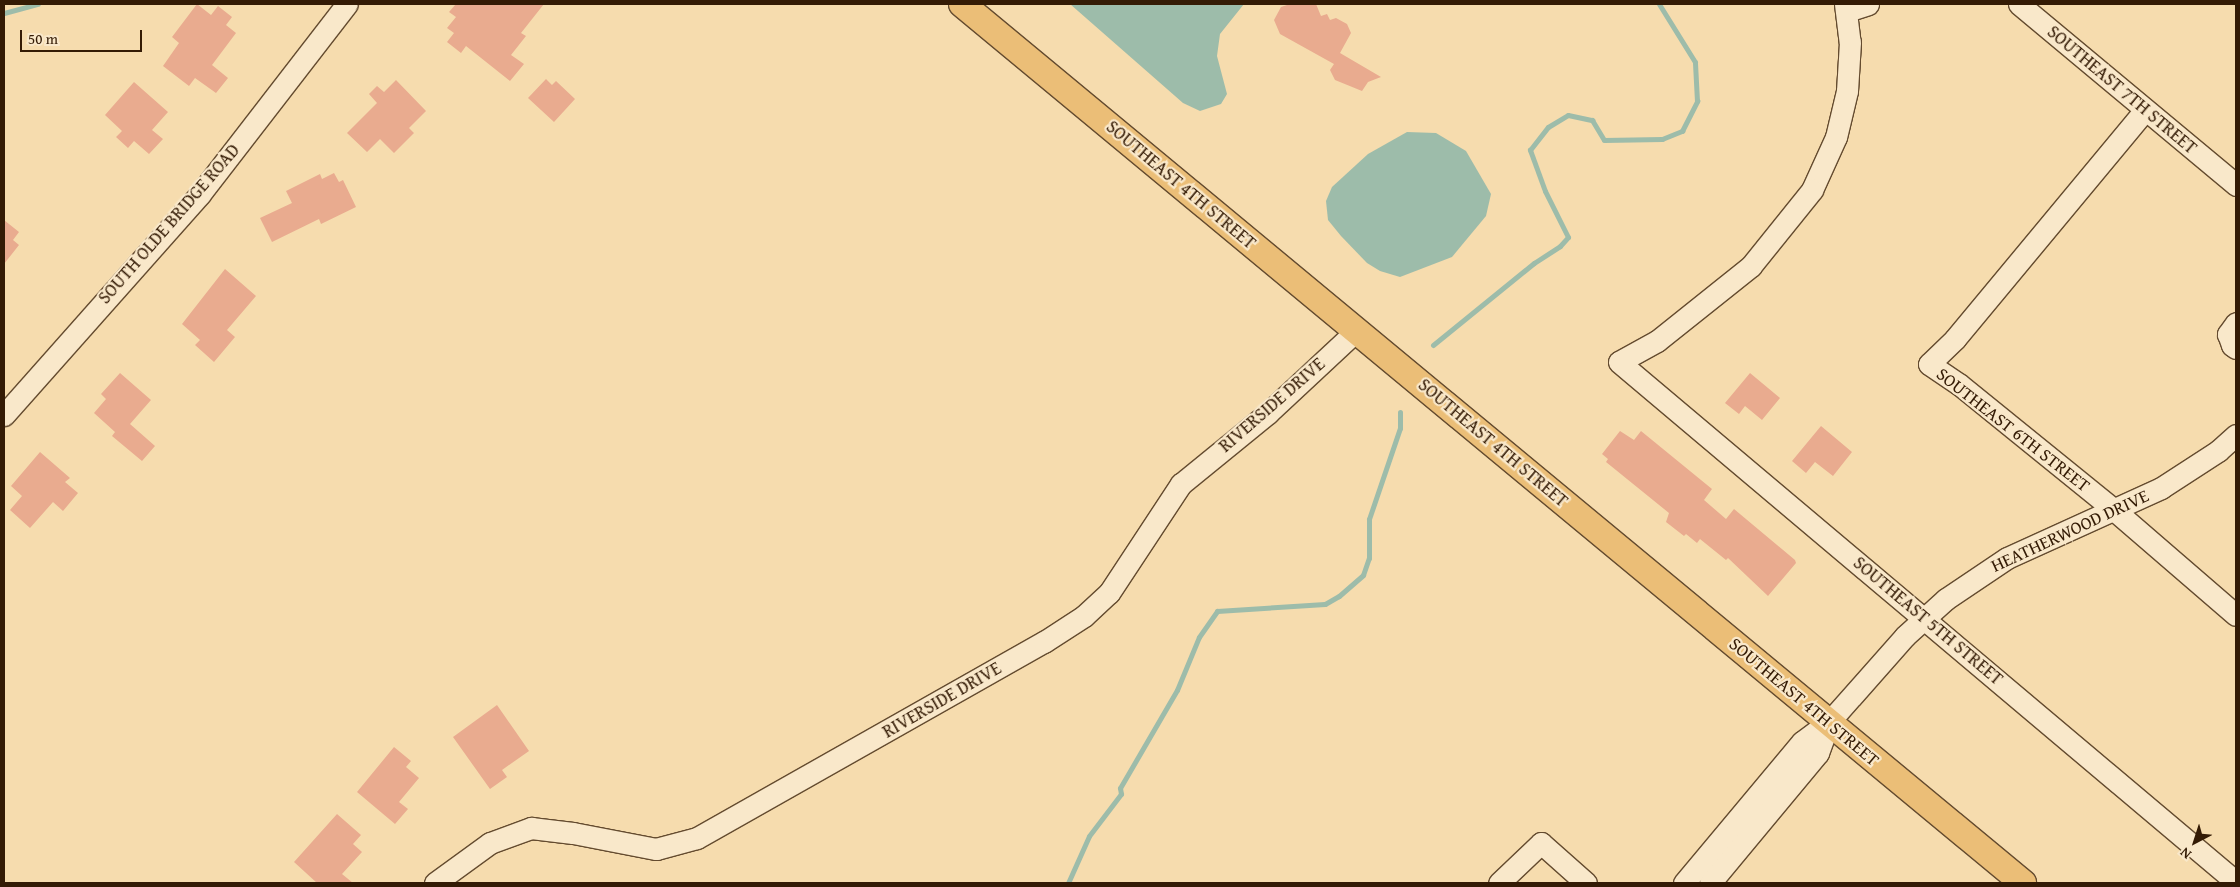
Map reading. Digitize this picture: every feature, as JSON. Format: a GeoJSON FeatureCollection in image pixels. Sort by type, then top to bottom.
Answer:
{"type":"FeatureCollection","features":[{"type":"Feature","properties":{"kind":"main road","name":"SOUTHEAST 4TH STREET"},"geometry":{"type":"LineString","coordinates":[[962,4],[2023,883]]}},
{"type":"Feature","properties":{"kind":"street","name":"SOUTH OLDE BRIDGE ROAD"},"geometry":{"type":"LineString","coordinates":[[4,415],[200,194],[347,4]]}},
{"type":"Feature","properties":{"kind":"street"},"geometry":{"type":"LineString","coordinates":[[1846,7],[1868,4]]}},
{"type":"Feature","properties":{"kind":"street","name":"SOUTHEAST 7TH STREET"},"geometry":{"type":"LineString","coordinates":[[2019,4],[2230,180]]}},
{"type":"Feature","properties":{"kind":"street","name":"SOUTHEAST 5TH STREET"},"geometry":{"type":"LineString","coordinates":[[1846,7],[1850,42],[1847,91],[1836,137],[1812,190],[1751,266],[1657,341],[1619,362],[2236,882]]}},
{"type":"Feature","properties":{"kind":"street","name":"SOUTHEAST 6TH STREET"},"geometry":{"type":"LineString","coordinates":[[2145,110],[1955,339],[1929,364],[1960,385],[2113,509],[2236,615]]}},
{"type":"Feature","properties":{"kind":"street"},"geometry":{"type":"LineString","coordinates":[[2236,323],[2228,334],[2232,345],[2236,348]]}},
{"type":"Feature","properties":{"kind":"street","name":"RIVERSIDE DRIVE"},"geometry":{"type":"LineString","coordinates":[[435,883],[490,843],[531,828],[573,833],[656,849],[697,838],[1044,642],[1084,616],[1108,593],[1181,484],[1268,413],[1357,330]]}},
{"type":"Feature","properties":{"kind":"street","name":"HEATHERWOOD DRIVE"},"geometry":{"type":"LineString","coordinates":[[1829,722],[1923,617],[1971,579],[2006,558],[2177,478],[2236,435]]}},
{"type":"Feature","properties":{"kind":"street"},"geometry":{"type":"LineString","coordinates":[[1684,883],[1802,742],[1829,722]]}},
{"type":"Feature","properties":{"kind":"street"},"geometry":{"type":"LineString","coordinates":[[1710,883],[1818,753],[1829,722]]}},
{"type":"Feature","properties":{"kind":"street"},"geometry":{"type":"LineString","coordinates":[[1499,883],[1541,843],[1586,883]]}},
{"type":"Feature","properties":{"kind":"shaded area"},"geometry":{"type":"Polygon","coordinates":[[[1070,4],[1244,4],[1220,34],[1217,56],[1227,94],[1221,104],[1200,111],[1183,103],[1070,4]]]}},
{"type":"Feature","properties":{"kind":"shaded area"},"geometry":{"type":"Polygon","coordinates":[[[1407,132],[1436,133],[1466,151],[1491,194],[1486,216],[1452,257],[1400,277],[1380,271],[1367,263],[1328,220],[1326,201],[1332,187],[1368,154],[1407,132]]]}},
{"type":"Feature","properties":{"kind":"building"},"geometry":{"type":"Polygon","coordinates":[[[197,4],[211,15],[218,6],[232,17],[226,25],[236,33],[212,65],[228,78],[216,93],[195,78],[189,86],[163,66],[179,43],[172,37],[197,4]]]}},
{"type":"Feature","properties":{"kind":"building"},"geometry":{"type":"Polygon","coordinates":[[[456,4],[544,4],[521,33],[526,36],[511,55],[524,64],[510,81],[466,46],[461,53],[447,42],[454,33],[447,28],[456,17],[449,12],[456,4]]]}},
{"type":"Feature","properties":{"kind":"building"},"geometry":{"type":"Polygon","coordinates":[[[1290,4],[1316,4],[1321,16],[1327,14],[1330,20],[1336,18],[1347,24],[1351,33],[1340,53],[1381,77],[1368,82],[1362,91],[1335,80],[1330,70],[1334,64],[1280,34],[1274,20],[1281,7],[1290,4]]]}},
{"type":"Feature","properties":{"kind":"building"},"geometry":{"type":"Polygon","coordinates":[[[546,79],[552,85],[556,81],[575,99],[554,122],[528,98],[546,79]]]}},
{"type":"Feature","properties":{"kind":"building"},"geometry":{"type":"Polygon","coordinates":[[[396,80],[426,111],[409,128],[414,133],[394,153],[380,139],[367,152],[347,133],[377,103],[369,94],[377,86],[384,92],[396,80]]]}},
{"type":"Feature","properties":{"kind":"building"},"geometry":{"type":"Polygon","coordinates":[[[134,82],[168,112],[152,130],[163,139],[149,154],[134,141],[128,148],[116,137],[122,131],[105,115],[134,82]]]}},
{"type":"Feature","properties":{"kind":"building"},"geometry":{"type":"Polygon","coordinates":[[[334,173],[339,182],[343,180],[356,207],[321,224],[319,219],[272,242],[260,218],[292,203],[286,191],[320,174],[322,179],[334,173]]]}},
{"type":"Feature","properties":{"kind":"building"},"geometry":{"type":"Polygon","coordinates":[[[4,220],[19,232],[13,240],[19,245],[4,264],[4,220]]]}},
{"type":"Feature","properties":{"kind":"building"},"geometry":{"type":"Polygon","coordinates":[[[225,269],[256,296],[227,330],[235,337],[214,362],[195,345],[200,340],[182,324],[225,269]]]}},
{"type":"Feature","properties":{"kind":"building"},"geometry":{"type":"Polygon","coordinates":[[[120,373],[151,400],[130,424],[155,446],[142,461],[112,436],[115,432],[94,413],[106,399],[101,394],[120,373]]]}},
{"type":"Feature","properties":{"kind":"building"},"geometry":{"type":"Polygon","coordinates":[[[1750,373],[1780,398],[1762,420],[1745,406],[1739,414],[1725,403],[1750,373]]]}},
{"type":"Feature","properties":{"kind":"building"},"geometry":{"type":"Polygon","coordinates":[[[1821,426],[1852,452],[1833,476],[1815,462],[1806,473],[1792,461],[1821,426]]]}},
{"type":"Feature","properties":{"kind":"building"},"geometry":{"type":"Polygon","coordinates":[[[1620,431],[1634,440],[1641,431],[1712,489],[1704,500],[1726,519],[1734,509],[1795,560],[1796,563],[1768,596],[1728,558],[1726,560],[1700,539],[1697,543],[1686,534],[1684,536],[1666,522],[1669,513],[1606,462],[1608,459],[1602,454],[1620,431]]]}},
{"type":"Feature","properties":{"kind":"building"},"geometry":{"type":"Polygon","coordinates":[[[40,452],[70,478],[65,482],[78,493],[63,511],[53,502],[30,528],[10,510],[22,496],[11,486],[40,452]]]}},
{"type":"Feature","properties":{"kind":"building"},"geometry":{"type":"Polygon","coordinates":[[[497,705],[529,751],[502,770],[507,777],[490,789],[453,737],[497,705]]]}},
{"type":"Feature","properties":{"kind":"building"},"geometry":{"type":"Polygon","coordinates":[[[394,747],[411,761],[406,767],[419,778],[399,802],[408,809],[395,824],[357,792],[394,747]]]}},
{"type":"Feature","properties":{"kind":"building"},"geometry":{"type":"Polygon","coordinates":[[[337,814],[361,835],[353,844],[362,852],[342,874],[353,883],[317,883],[294,862],[337,814]]]}},
{"type":"Feature","properties":{"kind":"waterway"},"geometry":{"type":"LineString","coordinates":[[4,13],[38,4]]}},
{"type":"Feature","properties":{"kind":"waterway"},"geometry":{"type":"LineString","coordinates":[[1433,345],[1534,263],[1560,246],[1568,237],[1545,191],[1530,150],[1548,127],[1568,115],[1592,120],[1604,140],[1662,139],[1682,131],[1697,101],[1695,62],[1659,4]]}},
{"type":"Feature","properties":{"kind":"waterway"},"geometry":{"type":"LineString","coordinates":[[1068,883],[1089,836],[1121,794],[1120,788],[1177,690],[1199,637],[1217,611],[1325,604],[1339,596],[1363,575],[1369,558],[1369,519],[1400,428],[1400,412]]}}]}
